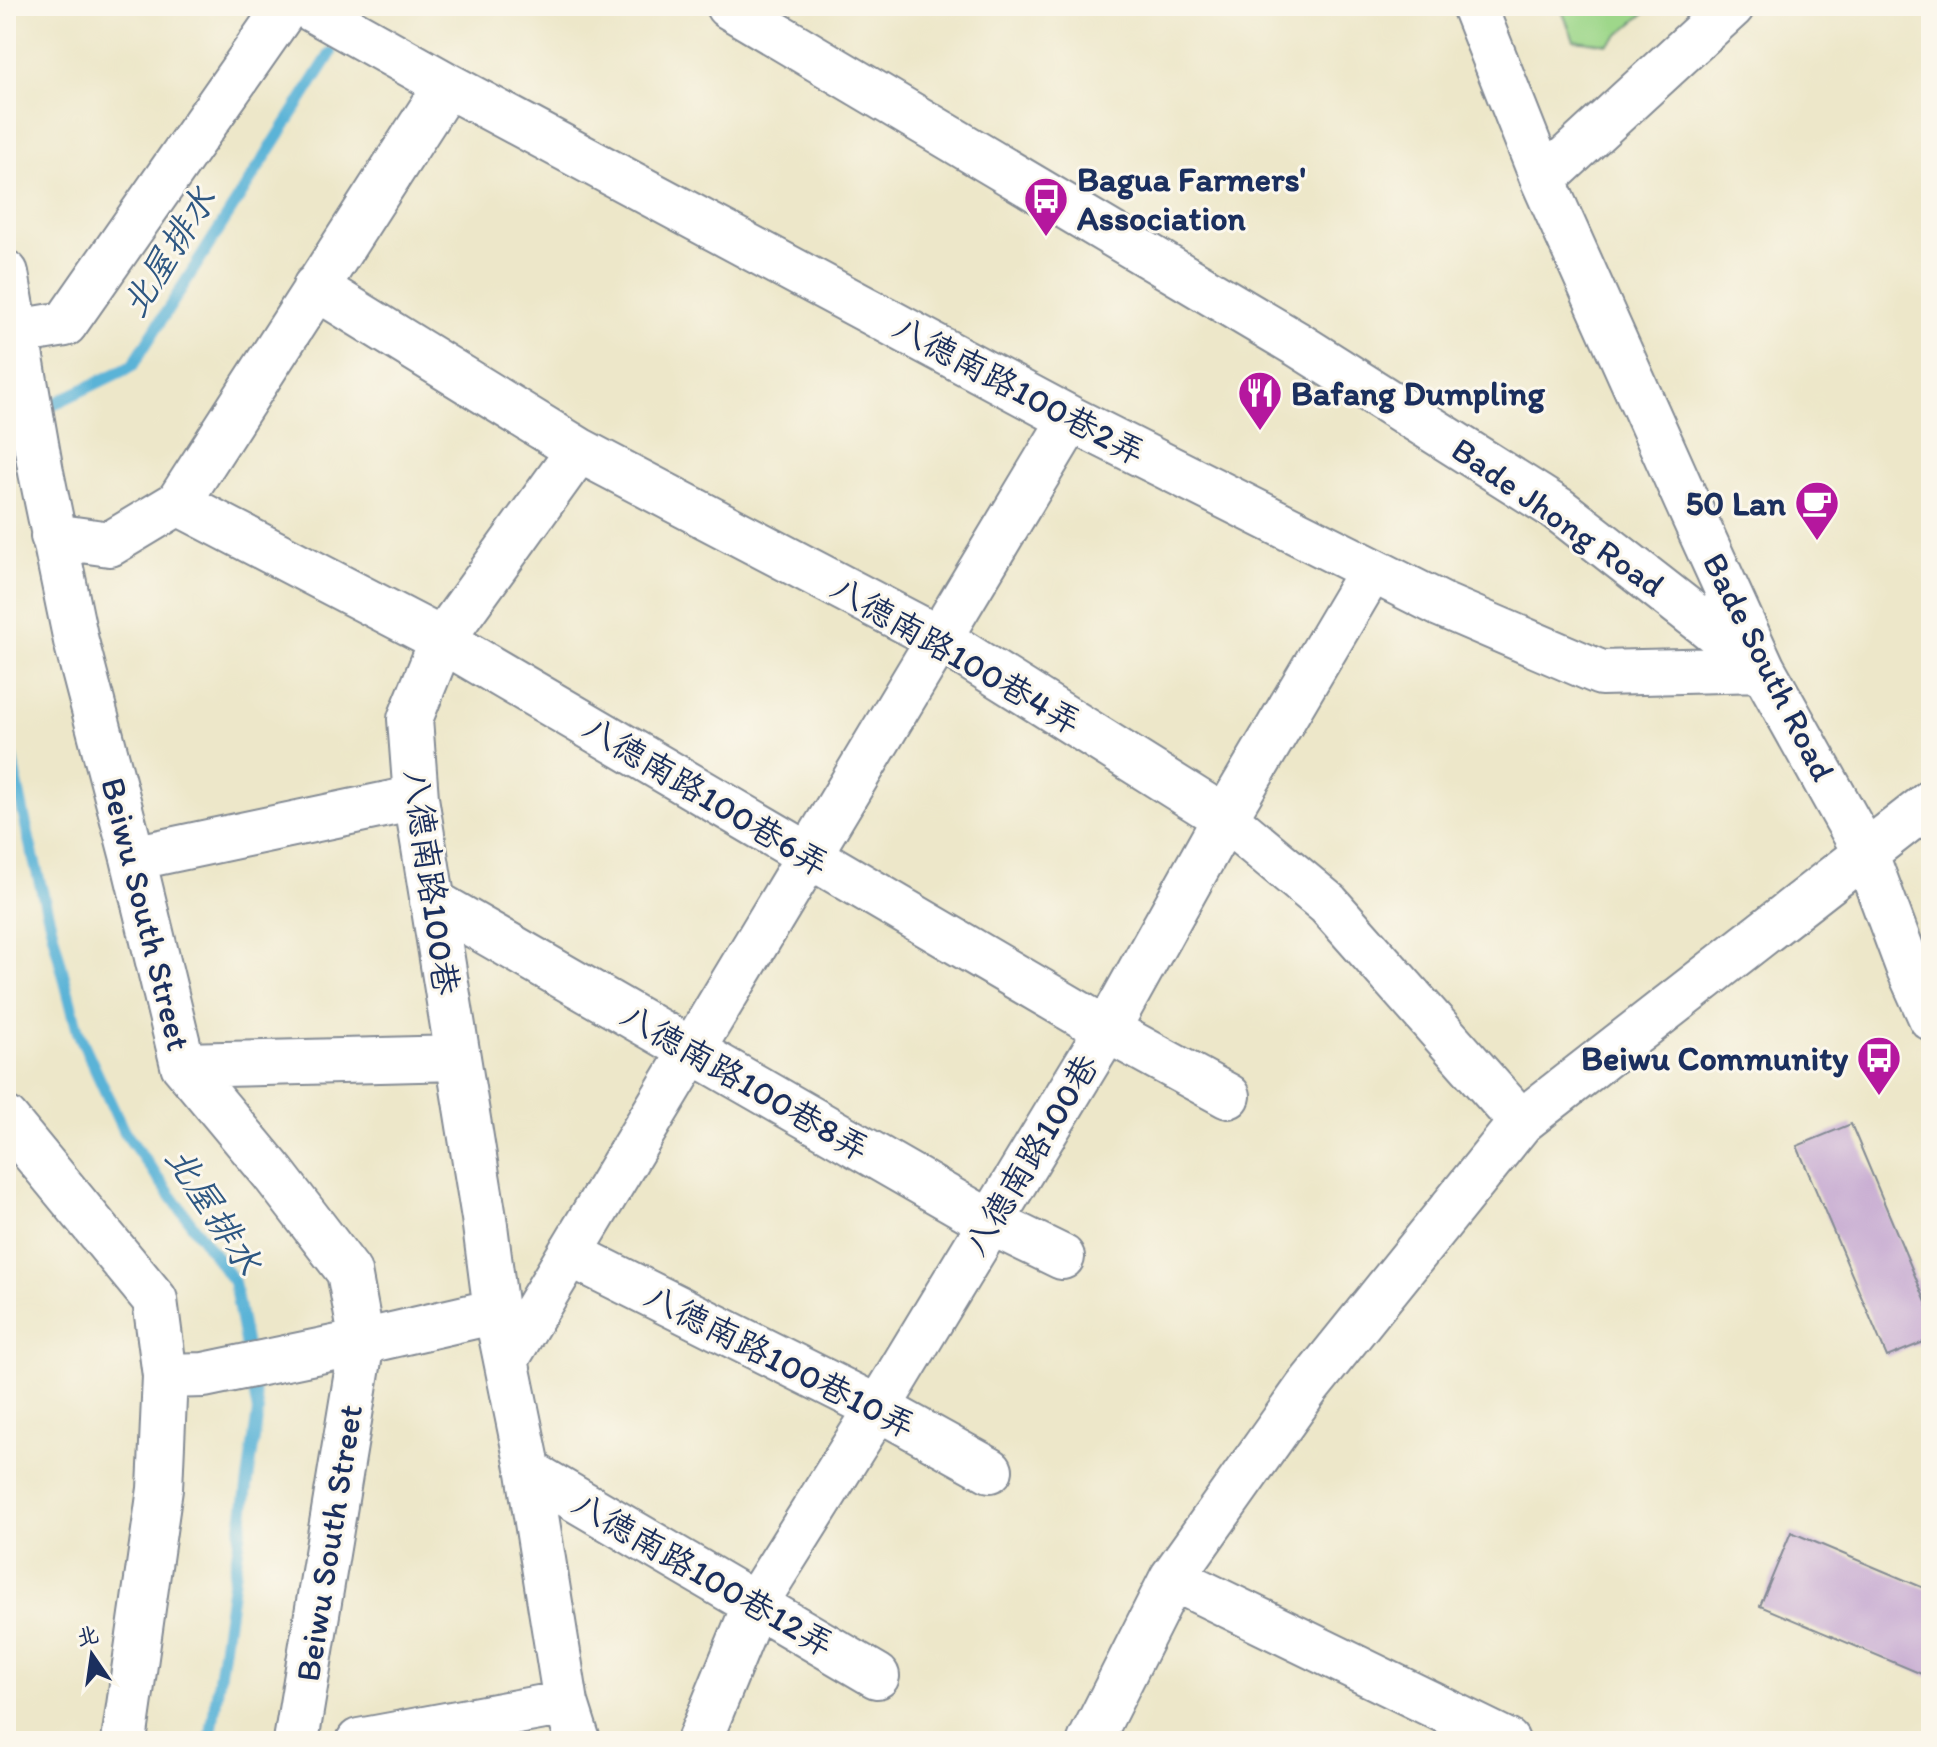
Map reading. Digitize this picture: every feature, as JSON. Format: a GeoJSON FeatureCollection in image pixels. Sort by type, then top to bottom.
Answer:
{"type":"FeatureCollection","features":[{"type":"Feature","properties":{"kind":"street"},"geometry":{"type":"LineString","coordinates":[[18,343],[65,324],[287,6]]}},
{"type":"Feature","properties":{"kind":"street","name":"八德南路100巷2弄"},"geometry":{"type":"LineString","coordinates":[[306,6],[447,85],[1071,419],[1371,571],[1601,673],[1763,669]]}},
{"type":"Feature","properties":{"kind":"street","name":"Bade Jhong Road"},"geometry":{"type":"LineString","coordinates":[[728,6],[1297,344],[1544,500],[1763,669]]}},
{"type":"Feature","properties":{"kind":"street","name":"Bade South Road"},"geometry":{"type":"LineString","coordinates":[[1474,6],[1543,180],[1763,669],[1865,852],[1908,967],[1931,1018]]}},
{"type":"Feature","properties":{"kind":"street"},"geometry":{"type":"LineString","coordinates":[[1543,180],[1732,6]]}},
{"type":"Feature","properties":{"kind":"street"},"geometry":{"type":"LineString","coordinates":[[53,536],[110,544],[178,503],[447,85]]}},
{"type":"Feature","properties":{"kind":"street","name":"Beiwu South Street"},"geometry":{"type":"LineString","coordinates":[[6,273],[53,536],[76,641],[183,1065],[273,1173],[349,1272],[362,1342],[296,1741]]}},
{"type":"Feature","properties":{"kind":"street","name":"八德南路100巷4弄"},"geometry":{"type":"LineString","coordinates":[[315,287],[579,450],[940,639],[1225,818],[1328,904],[1521,1122]]}},
{"type":"Feature","properties":{"kind":"street"},"geometry":{"type":"LineString","coordinates":[[506,1360],[1071,419]]}},
{"type":"Feature","properties":{"kind":"street","name":"八德南路100巷"},"geometry":{"type":"LineString","coordinates":[[572,1722],[529,1472],[496,1311],[484,1218],[416,798],[410,719],[442,640],[579,450]]}},
{"type":"Feature","properties":{"kind":"street","name":"八德南路100巷6弄"},"geometry":{"type":"LineString","coordinates":[[178,503],[442,640],[1107,1030],[1228,1096]]}},
{"type":"Feature","properties":{"kind":"street","name":"八德南路100巷"},"geometry":{"type":"LineString","coordinates":[[699,1741],[755,1604],[1107,1030],[1225,818],[1371,571]]}},
{"type":"Feature","properties":{"kind":"street"},"geometry":{"type":"LineString","coordinates":[[133,858],[416,798]]}},
{"type":"Feature","properties":{"kind":"street"},"geometry":{"type":"LineString","coordinates":[[1090,1741],[1172,1578],[1307,1388],[1521,1122],[1931,802]]}},
{"type":"Feature","properties":{"kind":"street","name":"八德南路100巷8弄"},"geometry":{"type":"LineString","coordinates":[[432,901],[990,1222],[1062,1257]]}},
{"type":"Feature","properties":{"kind":"street"},"geometry":{"type":"LineString","coordinates":[[183,1065],[457,1058]]}},
{"type":"Feature","properties":{"kind":"street"},"geometry":{"type":"LineString","coordinates":[[6,1119],[155,1300],[184,1375],[160,1489],[124,1741]]}},
{"type":"Feature","properties":{"kind":"street","name":"八德南路100巷10弄"},"geometry":{"type":"LineString","coordinates":[[570,1254],[878,1408],[990,1470]]}},
{"type":"Feature","properties":{"kind":"street"},"geometry":{"type":"LineString","coordinates":[[184,1375],[362,1342],[496,1311]]}},
{"type":"Feature","properties":{"kind":"street","name":"八德南路100巷12弄"},"geometry":{"type":"LineString","coordinates":[[529,1472],[877,1676]]}},
{"type":"Feature","properties":{"kind":"street"},"geometry":{"type":"LineString","coordinates":[[1172,1578],[1507,1741]]}},
{"type":"Feature","properties":{"kind":"street"},"geometry":{"type":"LineString","coordinates":[[359,1741],[572,1722]]}},
{"type":"Feature","properties":{"kind":"green space"},"geometry":{"type":"Polygon","coordinates":[[[1560,6],[1653,6],[1608,44],[1574,40],[1560,6]]]}},
{"type":"Feature","properties":{"kind":"building"},"geometry":{"type":"Polygon","coordinates":[[[1851,1124],[1931,1314],[1931,1339],[1887,1357],[1797,1146],[1851,1124]]]}},
{"type":"Feature","properties":{"kind":"building"},"geometry":{"type":"Polygon","coordinates":[[[1791,1532],[1931,1591],[1931,1678],[1760,1606],[1791,1532]]]}},
{"type":"Feature","properties":{"kind":"waterway","name":"北屋排水"},"geometry":{"type":"LineString","coordinates":[[6,427],[132,366],[331,53]]}},
{"type":"Feature","properties":{"kind":"waterway","name":"北屋排水"},"geometry":{"type":"LineString","coordinates":[[6,731],[30,844],[78,1032],[123,1130],[234,1282],[258,1412],[210,1741]]}},
{"type":"Feature","properties":{"kind":"place","name":"Bagua Farmers' Association"},"geometry":{"type":"Point","coordinates":[1046,238]}},
{"type":"Feature","properties":{"kind":"place","name":"Bafang Dumpling"},"geometry":{"type":"Point","coordinates":[1260,432]}},
{"type":"Feature","properties":{"kind":"place","name":"50 Lan"},"geometry":{"type":"Point","coordinates":[1817,542]}},
{"type":"Feature","properties":{"kind":"place","name":"Beiwu Community"},"geometry":{"type":"Point","coordinates":[1879,1097]}}]}
